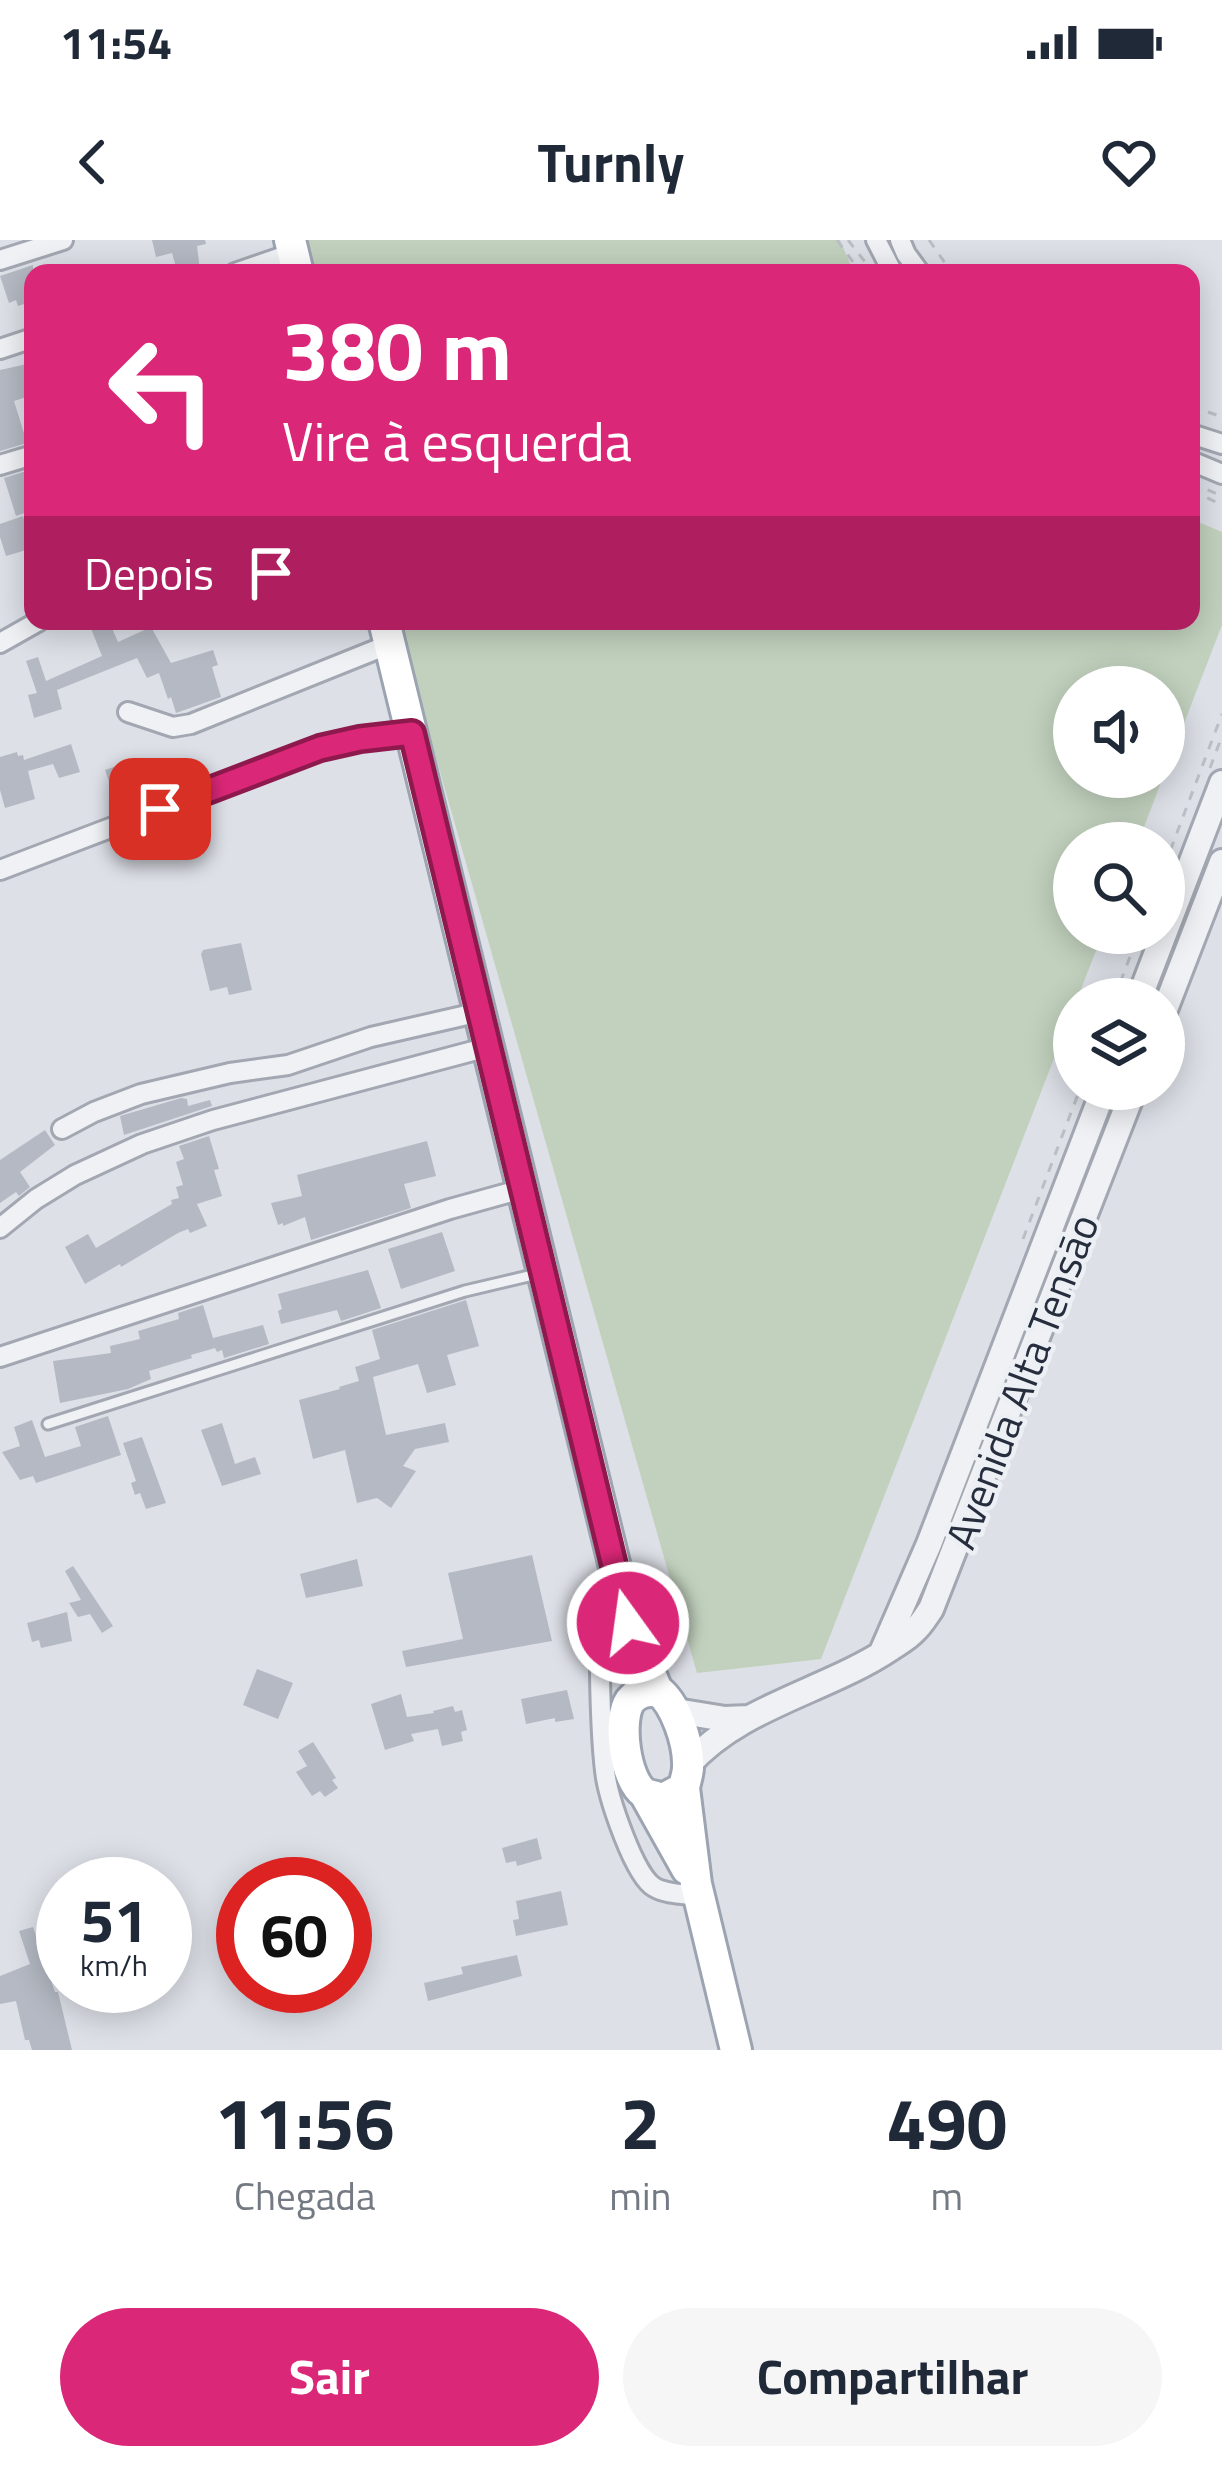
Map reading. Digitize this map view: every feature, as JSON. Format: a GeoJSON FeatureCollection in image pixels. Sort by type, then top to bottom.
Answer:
{"type":"FeatureCollection","features":[{"type":"Feature","properties":{"kind":"main road"},"geometry":{"type":"LineString","coordinates":[[387,632],[626,1611],[654,1701],[686,1777],[697,1890],[736,2050]]}},
{"type":"Feature","properties":{"kind":"main road"},"geometry":{"type":"LineString","coordinates":[[654,1701],[623,1724],[625,1750],[633,1779],[697,1890]]}},
{"type":"Feature","properties":{"kind":"main road"},"geometry":{"type":"LineString","coordinates":[[645,1794],[663,1799],[686,1777]]}},
{"type":"Feature","properties":{"kind":"street"},"geometry":{"type":"LineString","coordinates":[[0,260],[63,240]]}},
{"type":"Feature","properties":{"kind":"street"},"geometry":{"type":"LineString","coordinates":[[264,264],[294,255]]}},
{"type":"Feature","properties":{"kind":"street"},"geometry":{"type":"LineString","coordinates":[[128,712],[172,727],[190,724],[387,632]]}},
{"type":"Feature","properties":{"kind":"street"},"geometry":{"type":"LineString","coordinates":[[0,870],[320,748],[412,733]]}},
{"type":"Feature","properties":{"kind":"street"},"geometry":{"type":"LineString","coordinates":[[1147,978],[1222,783]]}},
{"type":"Feature","properties":{"kind":"street"},"geometry":{"type":"LineString","coordinates":[[1177,978],[1222,862]]}},
{"type":"Feature","properties":{"kind":"street"},"geometry":{"type":"LineString","coordinates":[[62,1130],[141,1094],[288,1065],[371,1037],[480,1012]]}},
{"type":"Feature","properties":{"kind":"street"},"geometry":{"type":"LineString","coordinates":[[0,1228],[76,1175],[142,1144],[213,1120],[488,1047]]}},
{"type":"Feature","properties":{"kind":"street","name":"Avenida Alta Tensāo"},"geometry":{"type":"LineString","coordinates":[[881,1654],[929,1544],[1096,1110]]}},
{"type":"Feature","properties":{"kind":"street","name":"Avenida Alta Tensāo"},"geometry":{"type":"LineString","coordinates":[[686,1777],[716,1738],[848,1674],[914,1632],[931,1609],[1126,1110]]}},
{"type":"Feature","properties":{"kind":"street"},"geometry":{"type":"LineString","coordinates":[[0,1357],[522,1189]]}},
{"type":"Feature","properties":{"kind":"street"},"geometry":{"type":"LineString","coordinates":[[626,1611],[611,1609],[604,1620],[600,1647],[605,1774],[611,1801],[622,1834],[649,1884],[658,1890],[697,1890]]}},
{"type":"Feature","properties":{"kind":"street","name":"Avenida Alta Tensāo"},"geometry":{"type":"LineString","coordinates":[[654,1701],[725,1719],[750,1718]]}},
{"type":"Feature","properties":{"kind":"lane"},"geometry":{"type":"LineString","coordinates":[[48,1424],[465,1291],[542,1273]]}},
{"type":"Feature","properties":{"kind":"path"},"geometry":{"type":"LineString","coordinates":[[848,240],[866,264]]}},
{"type":"Feature","properties":{"kind":"path"},"geometry":{"type":"LineString","coordinates":[[1181,822],[1222,714]]}},
{"type":"Feature","properties":{"kind":"green space"},"geometry":{"type":"Polygon","coordinates":[[[303,240],[840,240],[850,264],[309,264],[303,240]]]}},
{"type":"Feature","properties":{"kind":"green space"},"geometry":{"type":"Polygon","coordinates":[[[1200,523],[1222,532],[1222,625],[1185,721],[1185,666],[1053,666],[1053,798],[1155,798],[1146,822],[1053,822],[1053,954],[1095,954],[1085,978],[1053,978],[1053,1061],[821,1659],[697,1673],[400,630],[1200,630],[1200,523]]]}},
{"type":"Feature","properties":{"kind":"building"},"geometry":{"type":"Polygon","coordinates":[[[152,240],[205,240],[206,244],[197,246],[199,264],[175,264],[172,253],[156,257],[152,240]]]}},
{"type":"Feature","properties":{"kind":"building"},"geometry":{"type":"Polygon","coordinates":[[[24,268],[24,304],[9,303],[0,276],[24,268]]]}},
{"type":"Feature","properties":{"kind":"building"},"geometry":{"type":"Polygon","coordinates":[[[24,365],[24,398],[14,401],[24,444],[0,451],[0,370],[24,365]]]}},
{"type":"Feature","properties":{"kind":"building"},"geometry":{"type":"Polygon","coordinates":[[[24,472],[24,513],[16,516],[4,478],[24,472]]]}},
{"type":"Feature","properties":{"kind":"building"},"geometry":{"type":"Polygon","coordinates":[[[23,516],[24,551],[6,556],[0,524],[23,516]]]}},
{"type":"Feature","properties":{"kind":"building"},"geometry":{"type":"Polygon","coordinates":[[[92,630],[113,630],[118,642],[153,630],[171,663],[213,650],[218,665],[212,667],[221,697],[176,713],[159,673],[147,678],[137,658],[57,690],[62,709],[34,718],[28,695],[37,693],[26,661],[38,657],[46,681],[102,656],[92,630]]]}},
{"type":"Feature","properties":{"kind":"building"},"geometry":{"type":"Polygon","coordinates":[[[71,744],[80,772],[59,778],[53,764],[28,771],[35,799],[5,808],[0,757],[17,752],[24,760],[71,744]]]}},
{"type":"Feature","properties":{"kind":"building"},"geometry":{"type":"Polygon","coordinates":[[[140,758],[153,797],[119,810],[105,770],[140,758]]]}},
{"type":"Feature","properties":{"kind":"building"},"geometry":{"type":"Polygon","coordinates":[[[241,943],[252,990],[229,995],[227,987],[210,991],[203,950],[241,943]]]}},
{"type":"Feature","properties":{"kind":"building"},"geometry":{"type":"Polygon","coordinates":[[[187,1099],[188,1106],[210,1100],[212,1106],[124,1135],[120,1116],[187,1099]]]}},
{"type":"Feature","properties":{"kind":"building"},"geometry":{"type":"Polygon","coordinates":[[[45,1130],[55,1145],[20,1172],[30,1187],[0,1203],[0,1160],[45,1130]]]}},
{"type":"Feature","properties":{"kind":"building"},"geometry":{"type":"Polygon","coordinates":[[[209,1136],[222,1196],[197,1204],[207,1226],[178,1233],[85,1284],[65,1247],[88,1234],[96,1248],[172,1204],[171,1200],[179,1198],[176,1187],[183,1185],[176,1162],[184,1159],[179,1146],[209,1136]]]}},
{"type":"Feature","properties":{"kind":"building"},"geometry":{"type":"Polygon","coordinates":[[[427,1141],[436,1176],[404,1184],[411,1208],[311,1240],[305,1217],[278,1225],[271,1203],[302,1196],[297,1175],[427,1141]]]}},
{"type":"Feature","properties":{"kind":"building"},"geometry":{"type":"Polygon","coordinates":[[[442,1232],[455,1271],[401,1289],[388,1249],[442,1232]]]}},
{"type":"Feature","properties":{"kind":"building"},"geometry":{"type":"Polygon","coordinates":[[[368,1270],[381,1308],[341,1321],[337,1310],[281,1324],[278,1294],[368,1270]]]}},
{"type":"Feature","properties":{"kind":"building"},"geometry":{"type":"Polygon","coordinates":[[[466,1300],[479,1346],[447,1355],[456,1385],[427,1393],[418,1364],[373,1377],[386,1435],[445,1423],[449,1442],[415,1449],[403,1466],[416,1471],[391,1508],[377,1498],[357,1503],[345,1450],[313,1459],[299,1400],[359,1381],[355,1367],[380,1359],[372,1330],[466,1300]]]}},
{"type":"Feature","properties":{"kind":"building"},"geometry":{"type":"Polygon","coordinates":[[[203,1305],[213,1338],[263,1325],[269,1344],[224,1358],[222,1350],[215,1348],[149,1371],[151,1379],[128,1389],[60,1403],[53,1361],[111,1353],[110,1346],[140,1339],[138,1331],[179,1319],[178,1313],[203,1305]]]}},
{"type":"Feature","properties":{"kind":"building"},"geometry":{"type":"Polygon","coordinates":[[[108,1416],[121,1455],[36,1483],[33,1476],[20,1480],[2,1452],[20,1446],[14,1427],[32,1420],[45,1457],[81,1446],[75,1427],[108,1416]]]}},
{"type":"Feature","properties":{"kind":"building"},"geometry":{"type":"Polygon","coordinates":[[[222,1423],[235,1464],[255,1457],[261,1474],[222,1486],[201,1430],[222,1423]]]}},
{"type":"Feature","properties":{"kind":"building"},"geometry":{"type":"Polygon","coordinates":[[[142,1437],[166,1503],[146,1509],[140,1493],[135,1495],[131,1483],[136,1481],[123,1443],[142,1437]]]}},
{"type":"Feature","properties":{"kind":"building"},"geometry":{"type":"Polygon","coordinates":[[[532,1555],[552,1641],[406,1667],[402,1651],[463,1639],[448,1573],[532,1555]]]}},
{"type":"Feature","properties":{"kind":"building"},"geometry":{"type":"Polygon","coordinates":[[[357,1559],[363,1586],[306,1598],[300,1574],[357,1559]]]}},
{"type":"Feature","properties":{"kind":"building"},"geometry":{"type":"Polygon","coordinates":[[[73,1566],[113,1626],[102,1633],[90,1614],[78,1617],[69,1603],[81,1600],[65,1571],[73,1566]]]}},
{"type":"Feature","properties":{"kind":"building"},"geometry":{"type":"Polygon","coordinates":[[[67,1612],[72,1641],[41,1648],[39,1640],[32,1642],[27,1623],[67,1612]]]}},
{"type":"Feature","properties":{"kind":"building"},"geometry":{"type":"Polygon","coordinates":[[[257,1669],[293,1683],[278,1719],[243,1705],[257,1669]]]}},
{"type":"Feature","properties":{"kind":"building"},"geometry":{"type":"Polygon","coordinates":[[[567,1690],[574,1719],[526,1724],[521,1699],[567,1690]]]}},
{"type":"Feature","properties":{"kind":"building"},"geometry":{"type":"Polygon","coordinates":[[[401,1694],[407,1717],[453,1706],[455,1712],[462,1710],[467,1730],[461,1732],[463,1741],[442,1746],[438,1729],[411,1734],[414,1741],[385,1750],[371,1704],[401,1694]]]}},
{"type":"Feature","properties":{"kind":"building"},"geometry":{"type":"Polygon","coordinates":[[[313,1742],[336,1778],[332,1780],[338,1788],[325,1797],[320,1791],[312,1796],[296,1772],[307,1766],[298,1751],[313,1742]]]}},
{"type":"Feature","properties":{"kind":"building"},"geometry":{"type":"Polygon","coordinates":[[[537,1838],[542,1859],[517,1866],[516,1861],[506,1863],[502,1848],[537,1838]]]}},
{"type":"Feature","properties":{"kind":"building"},"geometry":{"type":"Polygon","coordinates":[[[561,1891],[568,1925],[516,1936],[516,1901],[561,1891]]]}},
{"type":"Feature","properties":{"kind":"building"},"geometry":{"type":"Polygon","coordinates":[[[33,1927],[36,1936],[36,2013],[63,2013],[72,2050],[32,2050],[16,2001],[0,2004],[0,1976],[30,1964],[19,1931],[33,1927]]]}},
{"type":"Feature","properties":{"kind":"building"},"geometry":{"type":"Polygon","coordinates":[[[517,1955],[522,1976],[428,2001],[424,1983],[463,1974],[461,1967],[517,1955]]]}},
{"type":"Feature","properties":{"kind":"route"},"geometry":{"type":"LineString","coordinates":[[160,809],[320,748],[412,733],[628,1623]]}}]}
